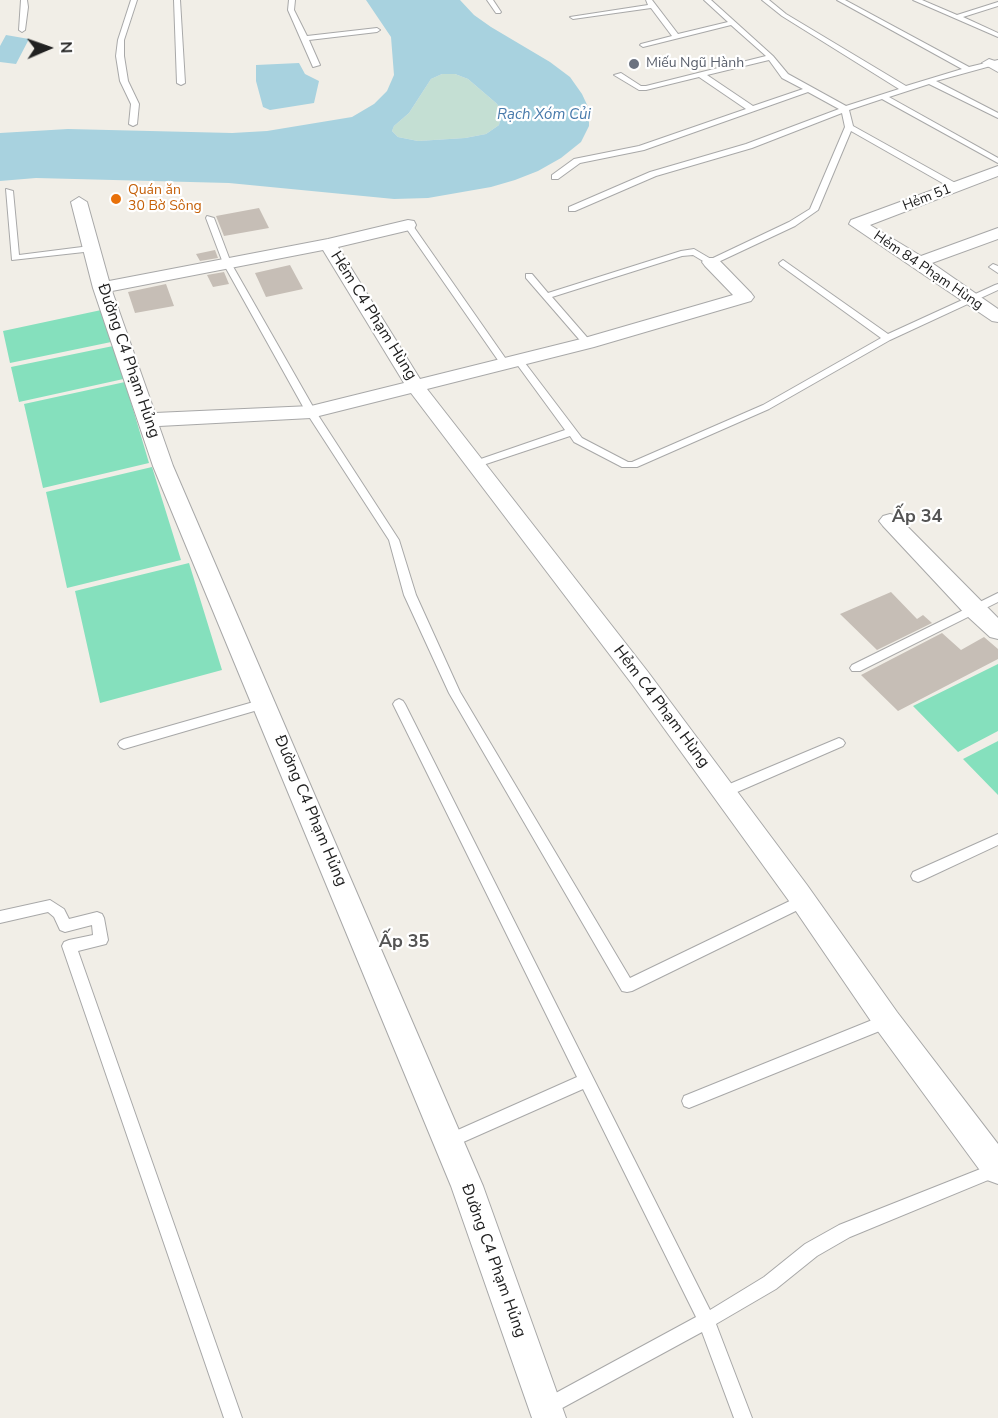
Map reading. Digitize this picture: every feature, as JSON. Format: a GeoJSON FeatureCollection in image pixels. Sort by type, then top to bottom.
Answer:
{"type":"FeatureCollection","features":[{"type":"Feature","properties":{"kind":"street","name":"Hẻm 51"},"geometry":{"type":"LineString","coordinates":[[857,224],[998,171]]}},
{"type":"Feature","properties":{"kind":"street","name":"Đường C4 Phạm Hủng"},"geometry":{"type":"LineString","coordinates":[[79,202],[102,288],[163,466],[467,1186],[548,1413]]}},
{"type":"Feature","properties":{"kind":"street","name":"Hẻm 84 Phạm Hùng"},"geometry":{"type":"LineString","coordinates":[[857,224],[919,262],[998,317]]}},
{"type":"Feature","properties":{"kind":"street"},"geometry":{"type":"LineString","coordinates":[[102,288],[328,244],[408,225]]}},
{"type":"Feature","properties":{"kind":"street"},"geometry":{"type":"LineString","coordinates":[[919,262],[998,233]]}},
{"type":"Feature","properties":{"kind":"street","name":"Hẻm C4 Phạm Hùng"},"geometry":{"type":"LineString","coordinates":[[328,244],[416,387],[640,678],[803,901],[887,1021],[998,1169]]}},
{"type":"Feature","properties":{"kind":"street"},"geometry":{"type":"LineString","coordinates":[[148,420],[311,412],[587,344],[745,297],[711,262]]}},
{"type":"Feature","properties":{"kind":"street"},"geometry":{"type":"LineString","coordinates":[[890,521],[998,631]]}},
{"type":"Feature","properties":{"kind":"lane"},"geometry":{"type":"LineString","coordinates":[[22,30],[24,0]]}},
{"type":"Feature","properties":{"kind":"lane"},"geometry":{"type":"LineString","coordinates":[[134,0],[121,40],[120,56],[124,81],[135,104],[134,124]]}},
{"type":"Feature","properties":{"kind":"lane"},"geometry":{"type":"LineString","coordinates":[[177,0],[181,83]]}},
{"type":"Feature","properties":{"kind":"lane"},"geometry":{"type":"LineString","coordinates":[[292,0],[291,10],[316,65]]}},
{"type":"Feature","properties":{"kind":"lane"},"geometry":{"type":"LineString","coordinates":[[490,0],[498,12]]}},
{"type":"Feature","properties":{"kind":"lane"},"geometry":{"type":"LineString","coordinates":[[546,296],[681,254],[694,252],[711,262],[792,224],[814,210],[849,127],[845,109],[785,76],[771,57],[707,0]]}},
{"type":"Feature","properties":{"kind":"lane"},"geometry":{"type":"LineString","coordinates":[[765,0],[784,15],[905,89]]}},
{"type":"Feature","properties":{"kind":"lane"},"geometry":{"type":"LineString","coordinates":[[840,0],[967,69]]}},
{"type":"Feature","properties":{"kind":"lane"},"geometry":{"type":"LineString","coordinates":[[916,0],[998,35]]}},
{"type":"Feature","properties":{"kind":"lane"},"geometry":{"type":"LineString","coordinates":[[573,17],[651,3],[676,37]]}},
{"type":"Feature","properties":{"kind":"lane"},"geometry":{"type":"LineString","coordinates":[[957,17],[998,4]]}},
{"type":"Feature","properties":{"kind":"lane"},"geometry":{"type":"LineString","coordinates":[[642,45],[732,23]]}},
{"type":"Feature","properties":{"kind":"lane"},"geometry":{"type":"LineString","coordinates":[[305,38],[377,30]]}},
{"type":"Feature","properties":{"kind":"lane"},"geometry":{"type":"LineString","coordinates":[[618,75],[643,88],[771,57]]}},
{"type":"Feature","properties":{"kind":"lane"},"geometry":{"type":"LineString","coordinates":[[758,60],[779,69]]}},
{"type":"Feature","properties":{"kind":"lane"},"geometry":{"type":"LineString","coordinates":[[572,209],[653,174],[749,146],[845,109],[967,69],[995,64]]}},
{"type":"Feature","properties":{"kind":"lane"},"geometry":{"type":"LineString","coordinates":[[700,74],[752,109]]}},
{"type":"Feature","properties":{"kind":"lane"},"geometry":{"type":"LineString","coordinates":[[930,81],[998,116]]}},
{"type":"Feature","properties":{"kind":"lane"},"geometry":{"type":"LineString","coordinates":[[555,177],[577,161],[641,148],[809,89]]}},
{"type":"Feature","properties":{"kind":"lane"},"geometry":{"type":"LineString","coordinates":[[884,97],[987,150],[998,161]]}},
{"type":"Feature","properties":{"kind":"lane"},"geometry":{"type":"LineString","coordinates":[[849,127],[956,187]]}},
{"type":"Feature","properties":{"kind":"lane"},"geometry":{"type":"LineString","coordinates":[[9,191],[15,258],[90,249]]}},
{"type":"Feature","properties":{"kind":"lane"},"geometry":{"type":"LineString","coordinates":[[210,218],[227,263],[311,412],[394,540],[410,595],[455,693],[627,986],[803,901]]}},
{"type":"Feature","properties":{"kind":"lane"},"geometry":{"type":"LineString","coordinates":[[408,225],[512,362],[570,432],[587,447],[626,465],[633,465],[766,406],[888,338],[998,287]]}},
{"type":"Feature","properties":{"kind":"lane"},"geometry":{"type":"LineString","coordinates":[[783,263],[888,338]]}},
{"type":"Feature","properties":{"kind":"lane"},"geometry":{"type":"LineString","coordinates":[[529,276],[587,344]]}},
{"type":"Feature","properties":{"kind":"lane"},"geometry":{"type":"LineString","coordinates":[[476,464],[570,432]]}},
{"type":"Feature","properties":{"kind":"lane"},"geometry":{"type":"LineString","coordinates":[[856,668],[998,597]]}},
{"type":"Feature","properties":{"kind":"lane"},"geometry":{"type":"LineString","coordinates":[[124,744],[264,704]]}},
{"type":"Feature","properties":{"kind":"lane"},"geometry":{"type":"LineString","coordinates":[[399,704],[706,1320],[743,1418]]}},
{"type":"Feature","properties":{"kind":"lane"},"geometry":{"type":"LineString","coordinates":[[724,792],[839,743]]}},
{"type":"Feature","properties":{"kind":"lane"},"geometry":{"type":"LineString","coordinates":[[918,876],[998,839]]}},
{"type":"Feature","properties":{"kind":"lane"},"geometry":{"type":"LineString","coordinates":[[0,917],[50,906],[59,913],[64,926],[98,918],[101,940],[69,946],[233,1418]]}},
{"type":"Feature","properties":{"kind":"lane"},"geometry":{"type":"LineString","coordinates":[[689,1101],[887,1021]]}},
{"type":"Feature","properties":{"kind":"lane"},"geometry":{"type":"LineString","coordinates":[[447,1142],[586,1080]]}},
{"type":"Feature","properties":{"kind":"lane"},"geometry":{"type":"LineString","coordinates":[[548,1413],[770,1283],[811,1250],[845,1231],[879,1215],[965,1184],[998,1169]]}},
{"type":"Feature","properties":{"kind":"green space"},"geometry":{"type":"Polygon","coordinates":[[[442,74],[455,74],[468,79],[496,103],[502,110],[499,125],[486,134],[465,138],[418,141],[398,137],[392,131],[394,126],[409,113],[431,79],[442,74]]]}},
{"type":"Feature","properties":{"kind":"green space"},"geometry":{"type":"Polygon","coordinates":[[[106,309],[116,341],[10,363],[3,331],[106,309]]]}},
{"type":"Feature","properties":{"kind":"green space"},"geometry":{"type":"Polygon","coordinates":[[[118,345],[128,378],[19,402],[11,367],[118,345]]]}},
{"type":"Feature","properties":{"kind":"green space"},"geometry":{"type":"Polygon","coordinates":[[[125,382],[149,463],[43,488],[24,404],[125,382]]]}},
{"type":"Feature","properties":{"kind":"green space"},"geometry":{"type":"Polygon","coordinates":[[[152,467],[181,560],[67,588],[46,492],[152,467]]]}},
{"type":"Feature","properties":{"kind":"green space"},"geometry":{"type":"Polygon","coordinates":[[[189,563],[222,670],[100,703],[75,591],[189,563]]]}},
{"type":"Feature","properties":{"kind":"green space"},"geometry":{"type":"Polygon","coordinates":[[[998,664],[998,731],[958,752],[913,706],[998,664]]]}},
{"type":"Feature","properties":{"kind":"green space"},"geometry":{"type":"Polygon","coordinates":[[[998,741],[998,795],[963,759],[998,741]]]}},
{"type":"Feature","properties":{"kind":"water","name":"Rạch Xóm Củi"},"geometry":{"type":"Polygon","coordinates":[[[366,0],[460,0],[474,15],[491,27],[550,62],[570,77],[589,109],[589,126],[581,142],[561,158],[538,171],[515,180],[491,187],[428,198],[394,199],[229,183],[36,178],[0,181],[0,133],[68,129],[232,133],[267,131],[352,117],[374,104],[387,91],[394,75],[391,37],[366,0]],[[442,74],[431,79],[409,113],[394,126],[392,131],[398,137],[418,141],[465,138],[486,134],[499,125],[502,110],[496,103],[468,79],[455,74],[442,74]]]}},
{"type":"Feature","properties":{"kind":"water"},"geometry":{"type":"Polygon","coordinates":[[[6,35],[29,39],[16,64],[0,62],[0,46],[6,35]]]}},
{"type":"Feature","properties":{"kind":"water"},"geometry":{"type":"Polygon","coordinates":[[[299,63],[305,74],[319,81],[314,103],[270,110],[263,107],[256,81],[256,65],[299,63]]]}},
{"type":"Feature","properties":{"kind":"building"},"geometry":{"type":"Polygon","coordinates":[[[259,208],[269,228],[224,236],[216,216],[259,208]]]}},
{"type":"Feature","properties":{"kind":"building"},"geometry":{"type":"Polygon","coordinates":[[[215,250],[218,258],[200,261],[196,254],[215,250]]]}},
{"type":"Feature","properties":{"kind":"building"},"geometry":{"type":"Polygon","coordinates":[[[290,265],[303,289],[266,297],[255,273],[290,265]]]}},
{"type":"Feature","properties":{"kind":"building"},"geometry":{"type":"Polygon","coordinates":[[[224,272],[229,284],[213,287],[207,275],[224,272]]]}},
{"type":"Feature","properties":{"kind":"building"},"geometry":{"type":"Polygon","coordinates":[[[166,284],[174,306],[135,313],[128,292],[166,284]]]}},
{"type":"Feature","properties":{"kind":"building"},"geometry":{"type":"Polygon","coordinates":[[[891,592],[917,619],[923,615],[932,623],[877,650],[840,614],[891,592]]]}},
{"type":"Feature","properties":{"kind":"building"},"geometry":{"type":"Polygon","coordinates":[[[942,633],[961,650],[984,637],[998,649],[998,659],[898,711],[861,675],[942,633]]]}},
{"type":"Feature","properties":{"kind":"place","name":"Miếu Ngũ Hành"},"geometry":{"type":"Point","coordinates":[634,64]}},
{"type":"Feature","properties":{"kind":"place","name":"Quán ăn 30 Bờ Sông"},"geometry":{"type":"Point","coordinates":[116,199]}},
{"type":"Feature","properties":{"kind":"district","name":"Ấp 34"},"geometry":{"type":"Point","coordinates":[917,518]}},
{"type":"Feature","properties":{"kind":"district","name":"Ấp 35"},"geometry":{"type":"Point","coordinates":[404,943]}}]}
